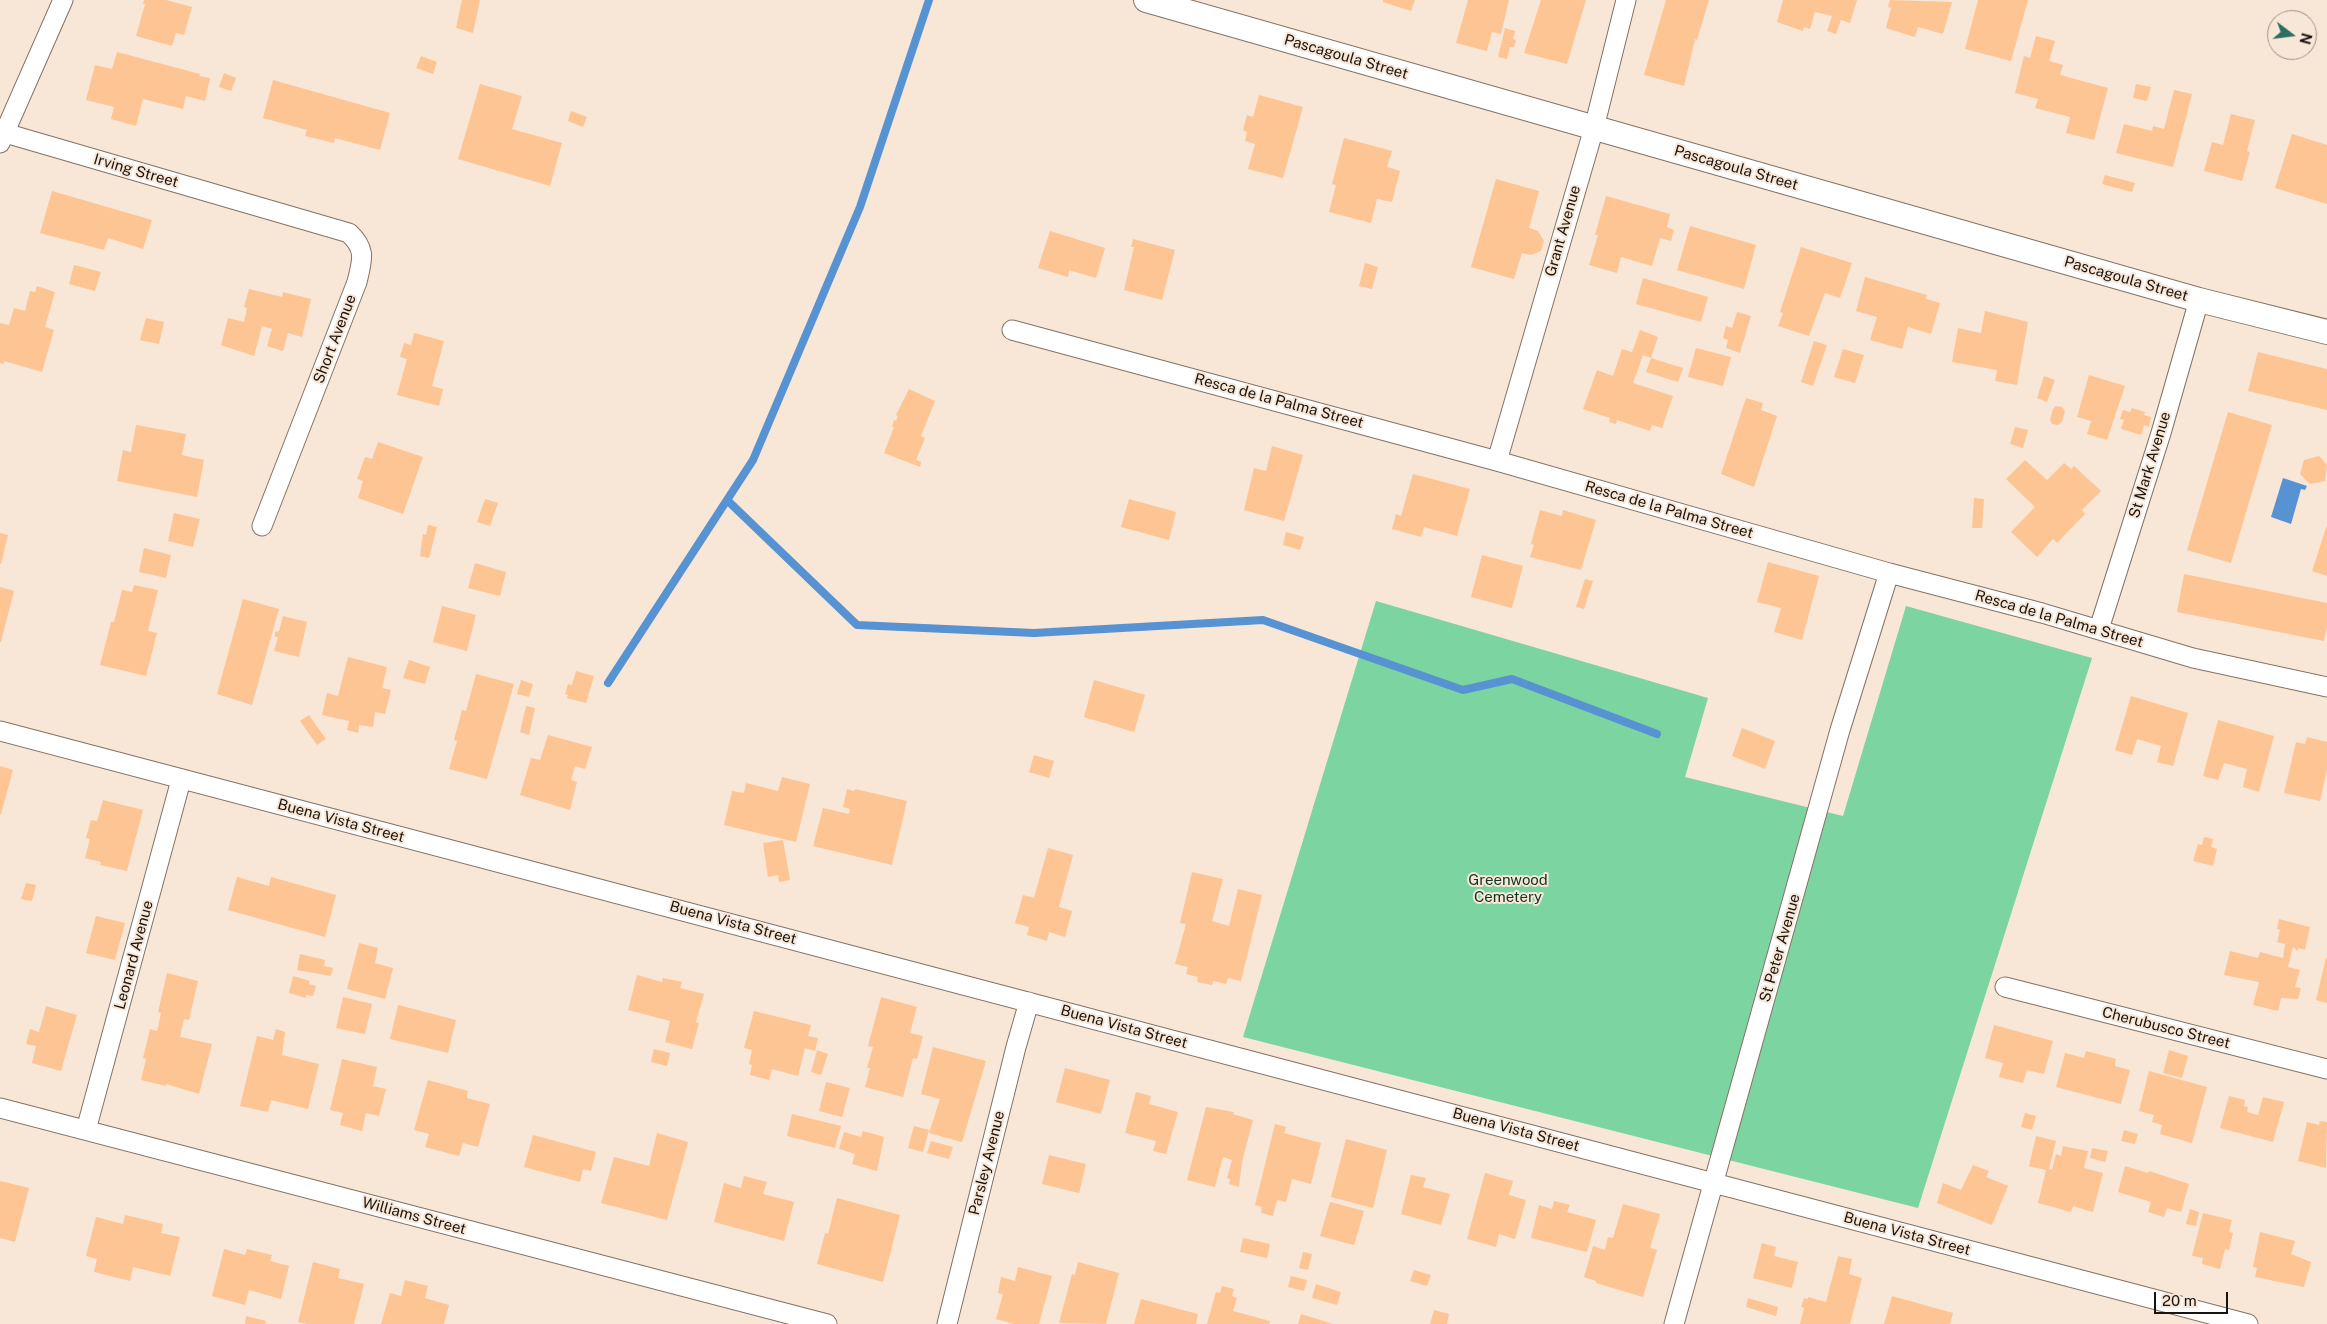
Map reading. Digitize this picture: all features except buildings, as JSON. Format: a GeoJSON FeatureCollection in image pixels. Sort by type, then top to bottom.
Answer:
{"type":"FeatureCollection","features":[{"type":"Feature","properties":{"kind":"street"},"geometry":{"type":"LineString","coordinates":[[2,138],[63,0]]}},
{"type":"Feature","properties":{"kind":"street","name":"Pascagoula Street"},"geometry":{"type":"LineString","coordinates":[[1146,0],[2199,300],[2327,332]]}},
{"type":"Feature","properties":{"kind":"street","name":"Grant Avenue"},"geometry":{"type":"LineString","coordinates":[[1497,461],[1594,128],[1626,0]]}},
{"type":"Feature","properties":{"kind":"street","name":"Irving Street"},"geometry":{"type":"LineString","coordinates":[[2,138],[267,209]]}},
{"type":"Feature","properties":{"kind":"street","name":"Short Avenue"},"geometry":{"type":"LineString","coordinates":[[262,526],[357,282],[362,253],[358,242],[349,233],[267,209]]}},
{"type":"Feature","properties":{"kind":"street","name":"St Mark Avenue"},"geometry":{"type":"LineString","coordinates":[[2099,629],[2161,433],[2199,300]]}},
{"type":"Feature","properties":{"kind":"street","name":"Resca de la Palma Street"},"geometry":{"type":"LineString","coordinates":[[1012,330],[1497,461],[1889,573],[2099,629],[2193,658],[2327,687]]}},
{"type":"Feature","properties":{"kind":"street","name":"St Peter Avenue"},"geometry":{"type":"LineString","coordinates":[[1674,1324],[1840,730],[1889,573]]}},
{"type":"Feature","properties":{"kind":"street","name":"Buena Vista Street"},"geometry":{"type":"LineString","coordinates":[[0,731],[2248,1324]]}},
{"type":"Feature","properties":{"kind":"street","name":"Leonard Avenue"},"geometry":{"type":"LineString","coordinates":[[86,1130],[181,780]]}},
{"type":"Feature","properties":{"kind":"street","name":"Cherubusco Street"},"geometry":{"type":"LineString","coordinates":[[2005,987],[2327,1069]]}},
{"type":"Feature","properties":{"kind":"street","name":"Parsley Avenue"},"geometry":{"type":"LineString","coordinates":[[947,1324],[1016,1046],[1029,1002]]}},
{"type":"Feature","properties":{"kind":"street","name":"Williams Street"},"geometry":{"type":"LineString","coordinates":[[0,1108],[827,1324]]}},
{"type":"Feature","properties":{"kind":"green space","name":"Greenwood Cemetery"},"geometry":{"type":"Polygon","coordinates":[[[1376,601],[1708,698],[1685,777],[1843,816],[1906,606],[2092,658],[1918,1208],[1243,1037],[1376,601]]]}},
{"type":"Feature","properties":{"kind":"water"},"geometry":{"type":"Polygon","coordinates":[[[2283,478],[2307,486],[2305,490],[2301,489],[2291,524],[2271,517],[2283,478]]]}},
{"type":"Feature","properties":{"kind":"waterway"},"geometry":{"type":"LineString","coordinates":[[608,683],[753,460],[860,207],[929,0]]}},
{"type":"Feature","properties":{"kind":"waterway"},"geometry":{"type":"LineString","coordinates":[[727,500],[857,625],[1034,633],[1263,620],[1463,690],[1512,679],[1657,734]]}}]}
